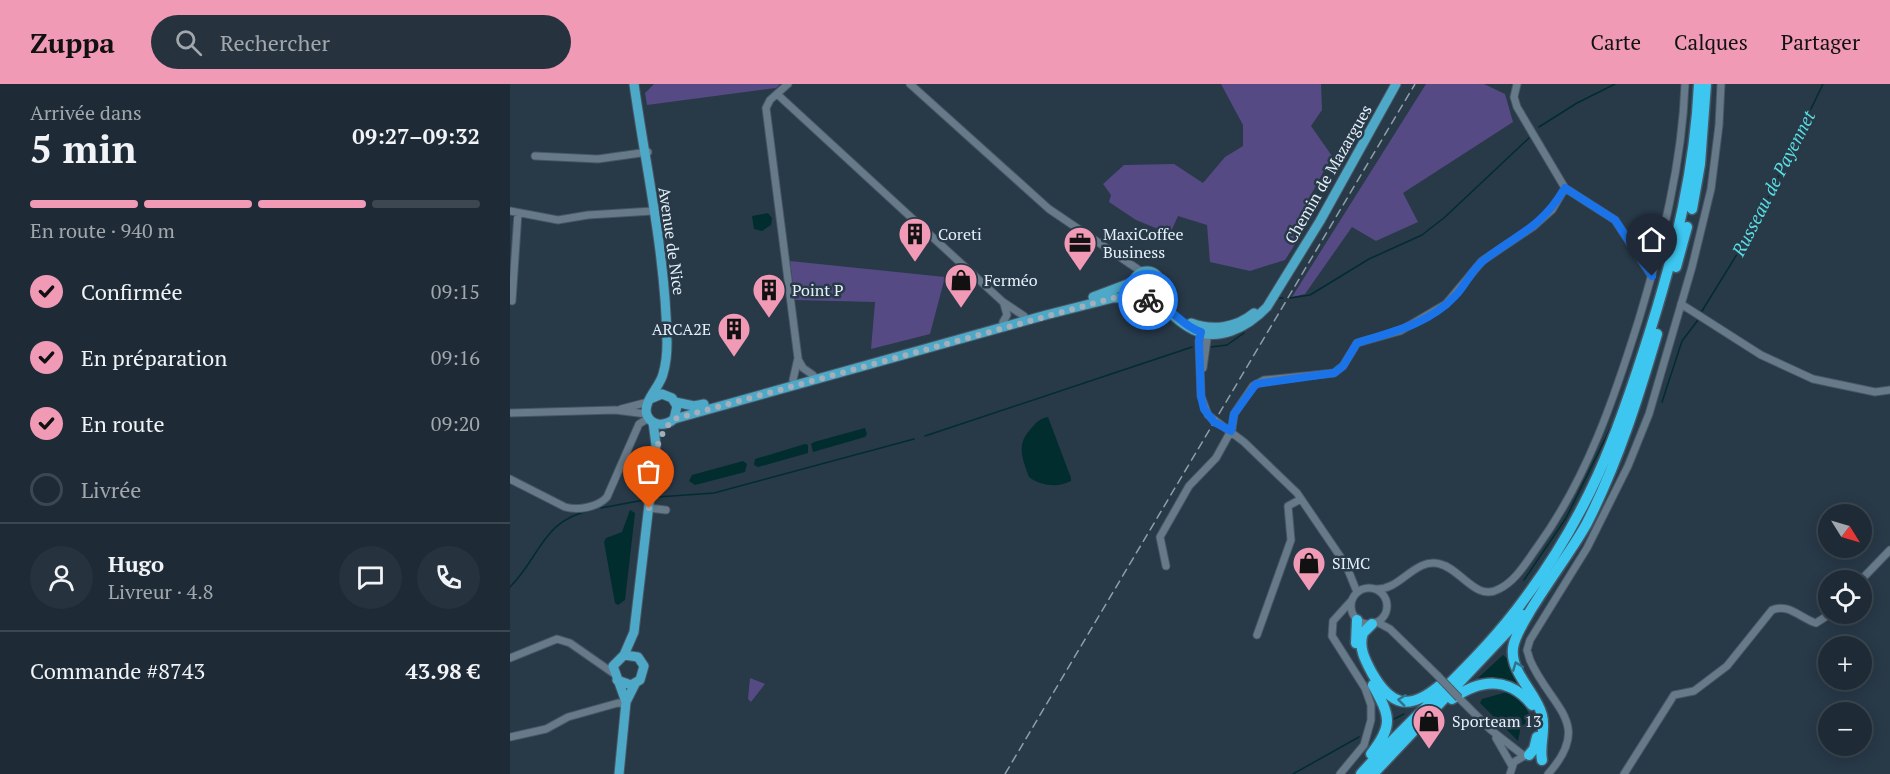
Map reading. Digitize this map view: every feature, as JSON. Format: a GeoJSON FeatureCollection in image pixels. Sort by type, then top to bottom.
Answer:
{"type":"FeatureCollection","features":[{"type":"Feature","properties":{"kind":"highway"},"geometry":{"type":"LineString","coordinates":[[1361,774],[1485,646],[1542,576],[1588,499],[1624,416],[1686,202],[1693,161],[1699,84]]}},
{"type":"Feature","properties":{"kind":"highway"},"geometry":{"type":"LineString","coordinates":[[1544,763],[1542,715],[1516,666],[1512,650],[1515,641],[1571,553],[1609,476],[1636,404],[1693,204],[1700,164],[1706,84]]}},
{"type":"Feature","properties":{"kind":"highway"},"geometry":{"type":"LineString","coordinates":[[1373,773],[1499,643],[1528,608],[1567,552],[1609,476]]}},
{"type":"Feature","properties":{"kind":"highway"},"geometry":{"type":"LineString","coordinates":[[1374,623],[1363,633],[1362,647],[1364,658],[1377,683],[1391,698],[1399,702],[1415,701],[1430,693],[1451,676],[1542,576]]}},
{"type":"Feature","properties":{"kind":"highway"},"geometry":{"type":"LineString","coordinates":[[1355,774],[1382,740],[1388,720],[1384,705],[1358,655],[1356,618]]}},
{"type":"Feature","properties":{"kind":"highway"},"geometry":{"type":"LineString","coordinates":[[1373,773],[1448,703],[1472,686],[1485,683],[1509,685],[1520,691],[1533,706],[1538,730],[1536,744],[1526,755]]}},
{"type":"Feature","properties":{"kind":"main road","name":"Avenue de Nice"},"geometry":{"type":"LineString","coordinates":[[636,84],[668,295],[670,349],[666,385],[672,399]]}},
{"type":"Feature","properties":{"kind":"main road","name":"Chemin de Mazargues"},"geometry":{"type":"LineString","coordinates":[[1295,260],[1391,84]]}},
{"type":"Feature","properties":{"kind":"main road","name":"Chemin de Mazargues"},"geometry":{"type":"LineString","coordinates":[[1295,260],[1396,84]]}},
{"type":"Feature","properties":{"kind":"main road","name":"Avenue de Nice"},"geometry":{"type":"LineString","coordinates":[[646,152],[665,305],[667,343],[663,375],[649,401]]}},
{"type":"Feature","properties":{"kind":"main road"},"geometry":{"type":"LineString","coordinates":[[649,418],[670,421],[1113,298],[1151,299],[1167,309],[1186,326],[1205,331],[1233,325],[1250,316],[1282,282],[1295,260]]}},
{"type":"Feature","properties":{"kind":"main road"},"geometry":{"type":"LineString","coordinates":[[620,774],[626,703],[635,684],[645,671],[638,657],[634,632],[656,445],[649,418],[649,401],[662,394],[694,406],[1098,296],[1137,276],[1156,274],[1161,281],[1161,290],[1171,308],[1186,321],[1205,331]]}},
{"type":"Feature","properties":{"kind":"main road"},"geometry":{"type":"LineString","coordinates":[[1137,276],[1133,290],[1138,297]]}},
{"type":"Feature","properties":{"kind":"main road"},"geometry":{"type":"LineString","coordinates":[[1151,299],[1161,290]]}},
{"type":"Feature","properties":{"kind":"main road"},"geometry":{"type":"LineString","coordinates":[[656,445],[677,411],[672,399]]}},
{"type":"Feature","properties":{"kind":"main road"},"geometry":{"type":"LineString","coordinates":[[626,703],[615,672],[634,632]]}},
{"type":"Feature","properties":{"kind":"main road"},"geometry":{"type":"LineString","coordinates":[[624,655],[638,657]]}},
{"type":"Feature","properties":{"kind":"main road"},"geometry":{"type":"LineString","coordinates":[[615,672],[626,685],[635,684]]}},
{"type":"Feature","properties":{"kind":"street"},"geometry":{"type":"LineString","coordinates":[[788,84],[766,108],[798,358],[797,371],[793,380]]}},
{"type":"Feature","properties":{"kind":"street"},"geometry":{"type":"LineString","coordinates":[[910,84],[1049,209],[1123,260],[1137,276]]}},
{"type":"Feature","properties":{"kind":"street"},"geometry":{"type":"LineString","coordinates":[[1517,84],[1514,97],[1516,107],[1565,188],[1615,220],[1652,276]]}},
{"type":"Feature","properties":{"kind":"street"},"geometry":{"type":"LineString","coordinates":[[1340,774],[1367,740],[1372,715],[1365,688],[1332,636],[1336,617],[1357,592],[1373,588],[1386,589],[1416,568],[1428,564],[1449,568],[1476,588],[1486,592],[1497,591],[1517,574],[1564,507],[1593,448],[1615,395],[1652,276],[1677,166],[1684,84]]}},
{"type":"Feature","properties":{"kind":"street"},"geometry":{"type":"LineString","coordinates":[[1544,763],[1548,774],[1569,744],[1569,730],[1530,660],[1527,650],[1530,640],[1587,548],[1628,466],[1649,414],[1681,304],[1714,173],[1721,84]]}},
{"type":"Feature","properties":{"kind":"street"},"geometry":{"type":"LineString","coordinates":[[777,94],[1003,302],[1024,316]]}},
{"type":"Feature","properties":{"kind":"street"},"geometry":{"type":"LineString","coordinates":[[535,156],[598,159],[646,152]]}},
{"type":"Feature","properties":{"kind":"street"},"geometry":{"type":"LineString","coordinates":[[1166,566],[1160,537],[1188,486],[1215,460],[1231,431],[1234,414],[1253,386],[1264,380],[1334,373],[1343,366],[1357,343],[1401,331],[1439,309],[1456,295],[1482,261],[1552,210],[1565,188]]}},
{"type":"Feature","properties":{"kind":"street"},"geometry":{"type":"LineString","coordinates":[[512,301],[514,212],[558,220],[588,215],[653,211]]}},
{"type":"Feature","properties":{"kind":"street"},"geometry":{"type":"LineString","coordinates":[[1003,302],[1007,312],[1003,322]]}},
{"type":"Feature","properties":{"kind":"street"},"geometry":{"type":"LineString","coordinates":[[1681,304],[1761,355],[1813,379],[1875,392],[1890,390]]}},
{"type":"Feature","properties":{"kind":"street"},"geometry":{"type":"LineString","coordinates":[[1205,331],[1201,386],[1202,403],[1208,415],[1257,453],[1301,499],[1346,565],[1357,592]]}},
{"type":"Feature","properties":{"kind":"street"},"geometry":{"type":"LineString","coordinates":[[798,358],[802,368],[813,375]]}},
{"type":"Feature","properties":{"kind":"street"},"geometry":{"type":"LineString","coordinates":[[510,413],[615,410],[649,401]]}},
{"type":"Feature","properties":{"kind":"street"},"geometry":{"type":"LineString","coordinates":[[615,410],[649,418]]}},
{"type":"Feature","properties":{"kind":"street"},"geometry":{"type":"LineString","coordinates":[[510,479],[572,509],[598,505],[607,497],[639,424],[649,418]]}},
{"type":"Feature","properties":{"kind":"street"},"geometry":{"type":"LineString","coordinates":[[1257,635],[1291,540],[1288,506],[1301,499]]}},
{"type":"Feature","properties":{"kind":"street"},"geometry":{"type":"LineString","coordinates":[[650,502],[666,510]]}},
{"type":"Feature","properties":{"kind":"street"},"geometry":{"type":"LineString","coordinates":[[1871,570],[1890,550]]}},
{"type":"Feature","properties":{"kind":"street"},"geometry":{"type":"LineString","coordinates":[[1346,565],[1385,597],[1392,626],[1405,643],[1491,730],[1526,755],[1544,763],[1559,761]]}},
{"type":"Feature","properties":{"kind":"street"},"geometry":{"type":"LineString","coordinates":[[1374,623],[1387,609],[1396,584]]}},
{"type":"Feature","properties":{"kind":"street"},"geometry":{"type":"LineString","coordinates":[[1352,600],[1356,618]]}},
{"type":"Feature","properties":{"kind":"street"},"geometry":{"type":"LineString","coordinates":[[1624,774],[1668,701],[1674,695],[1694,691],[1727,666],[1772,610],[1779,607],[1788,608],[1816,623],[1818,622]]}},
{"type":"Feature","properties":{"kind":"street"},"geometry":{"type":"LineString","coordinates":[[1336,617],[1356,618],[1374,623],[1405,643]]}},
{"type":"Feature","properties":{"kind":"street"},"geometry":{"type":"LineString","coordinates":[[510,658],[556,639],[570,643],[615,672]]}},
{"type":"Feature","properties":{"kind":"street"},"geometry":{"type":"LineString","coordinates":[[510,737],[546,729],[568,717],[618,703],[626,703]]}},
{"type":"Feature","properties":{"kind":"street"},"geometry":{"type":"LineString","coordinates":[[1491,730],[1511,770],[1526,755]]}},
{"type":"Feature","properties":{"kind":"shaded area"},"geometry":{"type":"Polygon","coordinates":[[[654,84],[780,84],[776,88],[647,105],[645,93],[654,84]]]}},
{"type":"Feature","properties":{"kind":"shaded area"},"geometry":{"type":"Polygon","coordinates":[[[1221,84],[1321,84],[1322,110],[1311,126],[1332,156],[1306,204],[1304,230],[1285,260],[1250,271],[1210,262],[1207,225],[1178,216],[1170,234],[1136,220],[1109,202],[1111,195],[1103,184],[1124,165],[1174,164],[1203,183],[1225,157],[1243,146],[1243,125],[1221,84]]]}},
{"type":"Feature","properties":{"kind":"shaded area"},"geometry":{"type":"Polygon","coordinates":[[[1426,84],[1484,84],[1505,94],[1513,122],[1403,193],[1418,222],[1376,241],[1352,227],[1305,294],[1292,297],[1426,84]]]}},
{"type":"Feature","properties":{"kind":"shaded area"},"geometry":{"type":"Polygon","coordinates":[[[768,213],[772,218],[771,225],[762,231],[754,229],[752,216],[768,213]]]}},
{"type":"Feature","properties":{"kind":"shaded area"},"geometry":{"type":"Polygon","coordinates":[[[790,261],[945,277],[930,334],[871,349],[875,302],[795,300],[790,261]]]}},
{"type":"Feature","properties":{"kind":"shaded area"},"geometry":{"type":"Polygon","coordinates":[[[1048,417],[1071,478],[1071,481],[1060,485],[1044,484],[1029,477],[1022,453],[1023,442],[1029,431],[1039,420],[1048,417]]]}},
{"type":"Feature","properties":{"kind":"shaded area"},"geometry":{"type":"Polygon","coordinates":[[[865,428],[867,434],[865,437],[813,452],[811,444],[814,442],[865,428]]]}},
{"type":"Feature","properties":{"kind":"shaded area"},"geometry":{"type":"Polygon","coordinates":[[[808,445],[808,453],[758,467],[754,465],[755,459],[808,445]]]}},
{"type":"Feature","properties":{"kind":"shaded area"},"geometry":{"type":"Polygon","coordinates":[[[743,461],[747,464],[745,472],[695,485],[689,481],[692,475],[743,461]]]}},
{"type":"Feature","properties":{"kind":"shaded area"},"geometry":{"type":"Polygon","coordinates":[[[630,510],[635,513],[625,600],[618,605],[615,603],[604,542],[606,538],[622,532],[630,510]]]}},
{"type":"Feature","properties":{"kind":"shaded area"},"geometry":{"type":"Polygon","coordinates":[[[1503,655],[1509,660],[1519,685],[1494,678],[1478,678],[1503,655]]]}},
{"type":"Feature","properties":{"kind":"shaded area"},"geometry":{"type":"Polygon","coordinates":[[[750,678],[765,684],[751,702],[748,699],[750,678]]]}},
{"type":"Feature","properties":{"kind":"shaded area"},"geometry":{"type":"Polygon","coordinates":[[[1507,692],[1522,700],[1532,720],[1521,726],[1518,741],[1480,703],[1482,699],[1507,692]]]}},
{"type":"Feature","properties":{"kind":"waterway"},"geometry":{"type":"LineString","coordinates":[[1539,127],[1577,103],[1615,84]]}},
{"type":"Feature","properties":{"kind":"waterway","name":"Russeau de Payennet"},"geometry":{"type":"LineString","coordinates":[[1702,311],[1755,225],[1823,84]]}},
{"type":"Feature","properties":{"kind":"waterway"},"geometry":{"type":"LineString","coordinates":[[1290,298],[1310,295],[1369,259],[1422,235],[1445,217],[1529,138]]}},
{"type":"Feature","properties":{"kind":"waterway","name":"Russeau de Payennet"},"geometry":{"type":"LineString","coordinates":[[1662,402],[1682,341],[1698,320]]}},
{"type":"Feature","properties":{"kind":"waterway"},"geometry":{"type":"LineString","coordinates":[[1211,347],[1227,345],[1244,333]]}},
{"type":"Feature","properties":{"kind":"waterway"},"geometry":{"type":"LineString","coordinates":[[925,436],[1192,347]]}},
{"type":"Feature","properties":{"kind":"waterway","name":"Russeau de Payennet"},"geometry":{"type":"LineString","coordinates":[[1524,580],[1566,518],[1611,427]]}},
{"type":"Feature","properties":{"kind":"waterway"},"geometry":{"type":"LineString","coordinates":[[658,497],[714,493],[914,439]]}},
{"type":"Feature","properties":{"kind":"waterway"},"geometry":{"type":"LineString","coordinates":[[601,508],[644,500]]}},
{"type":"Feature","properties":{"kind":"waterway"},"geometry":{"type":"LineString","coordinates":[[510,587],[552,531],[575,515],[592,510]]}},
{"type":"Feature","properties":{"kind":"waterway"},"geometry":{"type":"LineString","coordinates":[[1394,719],[1404,714]]}},
{"type":"Feature","properties":{"kind":"waterway"},"geometry":{"type":"LineString","coordinates":[[1293,774],[1359,737]]}},
{"type":"Feature","properties":{"kind":"railway"},"geometry":{"type":"LineString","coordinates":[[1005,774],[1415,84]]}},
{"type":"Feature","properties":{"kind":"way so far"},"geometry":{"type":"LineString","coordinates":[[649,508],[656,445],[666,424],[674,419],[1113,298],[1138,297],[1148,300]]}},
{"type":"Feature","properties":{"kind":"place","name":"Coreti"},"geometry":{"type":"Point","coordinates":[915,263]}},
{"type":"Feature","properties":{"kind":"place","name":"MaxiCoffee Business"},"geometry":{"type":"Point","coordinates":[1080,272]}},
{"type":"Feature","properties":{"kind":"place","name":"Ferméo"},"geometry":{"type":"Point","coordinates":[961,309]}},
{"type":"Feature","properties":{"kind":"place","name":"Point P"},"geometry":{"type":"Point","coordinates":[769,319]}},
{"type":"Feature","properties":{"kind":"place","name":"ARCA2E"},"geometry":{"type":"Point","coordinates":[734,358]}},
{"type":"Feature","properties":{"kind":"place","name":"SIMC"},"geometry":{"type":"Point","coordinates":[1309,592]}},
{"type":"Feature","properties":{"kind":"place","name":"Sporteam 13"},"geometry":{"type":"Point","coordinates":[1429,750]}},
{"type":"Feature","properties":{"kind":"route"},"geometry":{"type":"LineString","coordinates":[[1148,300],[1159,303],[1191,329],[1201,332],[1199,340],[1202,403],[1214,422],[1231,431],[1234,414],[1253,386],[1259,382],[1334,373],[1343,366],[1357,343],[1401,331],[1439,309],[1456,295],[1482,261],[1512,242],[1552,210],[1565,188],[1571,194],[1615,220],[1652,276]]}}]}
